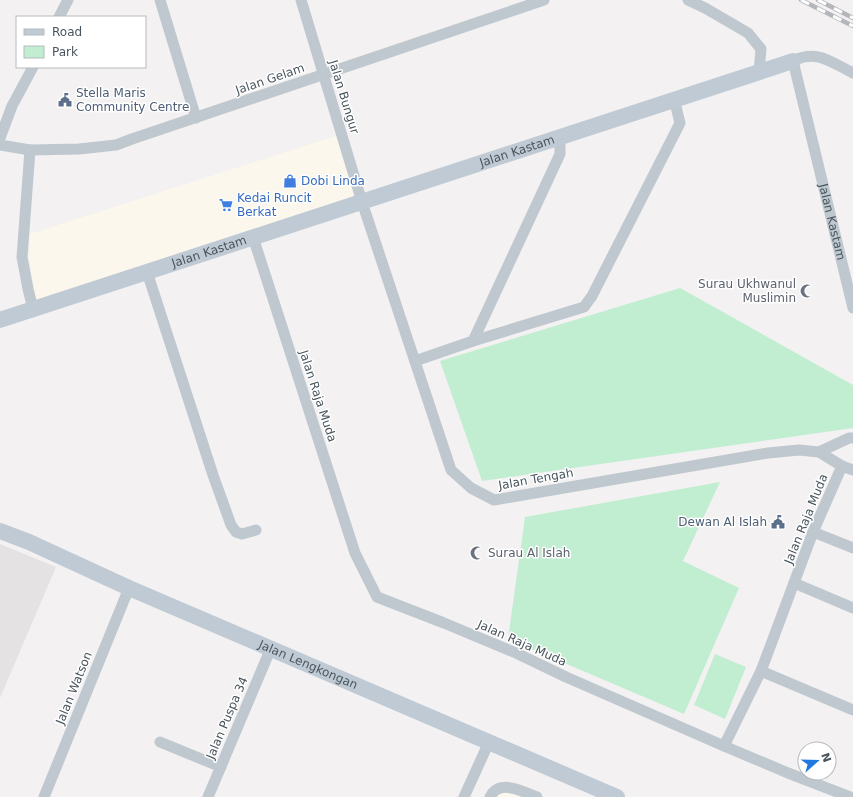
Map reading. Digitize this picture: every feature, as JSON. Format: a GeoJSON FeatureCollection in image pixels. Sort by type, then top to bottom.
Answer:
{"type":"FeatureCollection","features":[{"type":"Feature","properties":{"kind":"street"},"geometry":{"type":"LineString","coordinates":[[59,16],[68,0]]}},
{"type":"Feature","properties":{"kind":"street"},"geometry":{"type":"LineString","coordinates":[[160,0],[196,118]]}},
{"type":"Feature","properties":{"kind":"street","name":"Jalan Bungur"},"geometry":{"type":"LineString","coordinates":[[301,0],[362,202]]}},
{"type":"Feature","properties":{"kind":"street","name":"Jalan Gelam"},"geometry":{"type":"LineString","coordinates":[[0,145],[30,150],[79,149],[116,145],[544,0]]}},
{"type":"Feature","properties":{"kind":"street"},"geometry":{"type":"LineString","coordinates":[[688,0],[748,33],[761,49],[759,72]]}},
{"type":"Feature","properties":{"kind":"street"},"geometry":{"type":"LineString","coordinates":[[793,61],[800,57],[820,57],[853,73]]}},
{"type":"Feature","properties":{"kind":"street","name":"Jalan Kastam"},"geometry":{"type":"LineString","coordinates":[[0,320],[793,61],[853,308]]}},
{"type":"Feature","properties":{"kind":"street"},"geometry":{"type":"LineString","coordinates":[[0,138],[12,106],[31,68]]}},
{"type":"Feature","properties":{"kind":"street"},"geometry":{"type":"LineString","coordinates":[[415,362],[473,341],[584,307],[592,296],[680,123],[674,99]]}},
{"type":"Feature","properties":{"kind":"street"},"geometry":{"type":"LineString","coordinates":[[473,341],[560,154],[560,137]]}},
{"type":"Feature","properties":{"kind":"street"},"geometry":{"type":"LineString","coordinates":[[30,150],[22,256],[33,309]]}},
{"type":"Feature","properties":{"kind":"street","name":"Jalan Tengah"},"geometry":{"type":"LineString","coordinates":[[362,202],[451,470],[471,488],[494,500],[768,453],[799,450],[819,452],[842,466],[853,470]]}},
{"type":"Feature","properties":{"kind":"street","name":"Jalan Raja Muda"},"geometry":{"type":"LineString","coordinates":[[253,237],[355,553],[378,597],[516,653],[566,677],[724,746],[761,671],[813,532],[842,466]]}},
{"type":"Feature","properties":{"kind":"street"},"geometry":{"type":"LineString","coordinates":[[147,272],[213,475],[231,525],[236,532],[242,534],[256,530]]}},
{"type":"Feature","properties":{"kind":"street"},"geometry":{"type":"LineString","coordinates":[[819,452],[849,438],[853,438]]}},
{"type":"Feature","properties":{"kind":"street","name":"Jalan Lengkongan"},"geometry":{"type":"LineString","coordinates":[[0,531],[29,542],[129,588],[617,797]]}},
{"type":"Feature","properties":{"kind":"street"},"geometry":{"type":"LineString","coordinates":[[813,532],[853,548]]}},
{"type":"Feature","properties":{"kind":"street"},"geometry":{"type":"LineString","coordinates":[[794,583],[853,608]]}},
{"type":"Feature","properties":{"kind":"street","name":"Jalan Watson"},"geometry":{"type":"LineString","coordinates":[[44,797],[129,588]]}},
{"type":"Feature","properties":{"kind":"street","name":"Jalan Puspa 34"},"geometry":{"type":"LineString","coordinates":[[208,797],[270,648]]}},
{"type":"Feature","properties":{"kind":"street"},"geometry":{"type":"LineString","coordinates":[[761,671],[853,710]]}},
{"type":"Feature","properties":{"kind":"street"},"geometry":{"type":"LineString","coordinates":[[160,742],[221,767]]}},
{"type":"Feature","properties":{"kind":"street"},"geometry":{"type":"LineString","coordinates":[[464,797],[489,742]]}},
{"type":"Feature","properties":{"kind":"street"},"geometry":{"type":"LineString","coordinates":[[724,746],[850,797]]}},
{"type":"Feature","properties":{"kind":"street"},"geometry":{"type":"LineString","coordinates":[[490,797],[492,793],[500,788],[510,787],[537,797]]}},
{"type":"Feature","properties":{"kind":"shaded area"},"geometry":{"type":"Polygon","coordinates":[[[336,136],[354,196],[36,300],[29,257],[30,234],[336,136]]]}},
{"type":"Feature","properties":{"kind":"shaded area"},"geometry":{"type":"Polygon","coordinates":[[[0,544],[56,567],[0,698],[0,544]]]}},
{"type":"Feature","properties":{"kind":"shaded area"},"geometry":{"type":"Polygon","coordinates":[[[510,791],[525,797],[495,797],[502,792],[510,791]]]}},
{"type":"Feature","properties":{"kind":"green space"},"geometry":{"type":"Polygon","coordinates":[[[680,288],[853,385],[853,428],[482,481],[440,361],[680,288]]]}},
{"type":"Feature","properties":{"kind":"green space"},"geometry":{"type":"Polygon","coordinates":[[[720,482],[683,561],[739,588],[684,714],[508,639],[525,517],[720,482]]]}},
{"type":"Feature","properties":{"kind":"green space"},"geometry":{"type":"Polygon","coordinates":[[[715,654],[746,667],[725,719],[694,705],[715,654]]]}},
{"type":"Feature","properties":{"kind":"railway"},"geometry":{"type":"LineString","coordinates":[[801,0],[853,26]]}},
{"type":"Feature","properties":{"kind":"railway"},"geometry":{"type":"LineString","coordinates":[[818,0],[853,18]]}},
{"type":"Feature","properties":{"kind":"place","name":"Stella Maris Community Centre"},"geometry":{"type":"Point","coordinates":[65,100]}},
{"type":"Feature","properties":{"kind":"place","name":"Dobi Linda"},"geometry":{"type":"Point","coordinates":[290,181]}},
{"type":"Feature","properties":{"kind":"place","name":"Kedai Runcit Berkat"},"geometry":{"type":"Point","coordinates":[226,205]}},
{"type":"Feature","properties":{"kind":"place","name":"Surau Ukhwanul Muslimin"},"geometry":{"type":"Point","coordinates":[807,291]}},
{"type":"Feature","properties":{"kind":"place","name":"Dewan Al Islah"},"geometry":{"type":"Point","coordinates":[778,522]}},
{"type":"Feature","properties":{"kind":"place","name":"Surau Al Islah"},"geometry":{"type":"Point","coordinates":[477,553]}}]}
